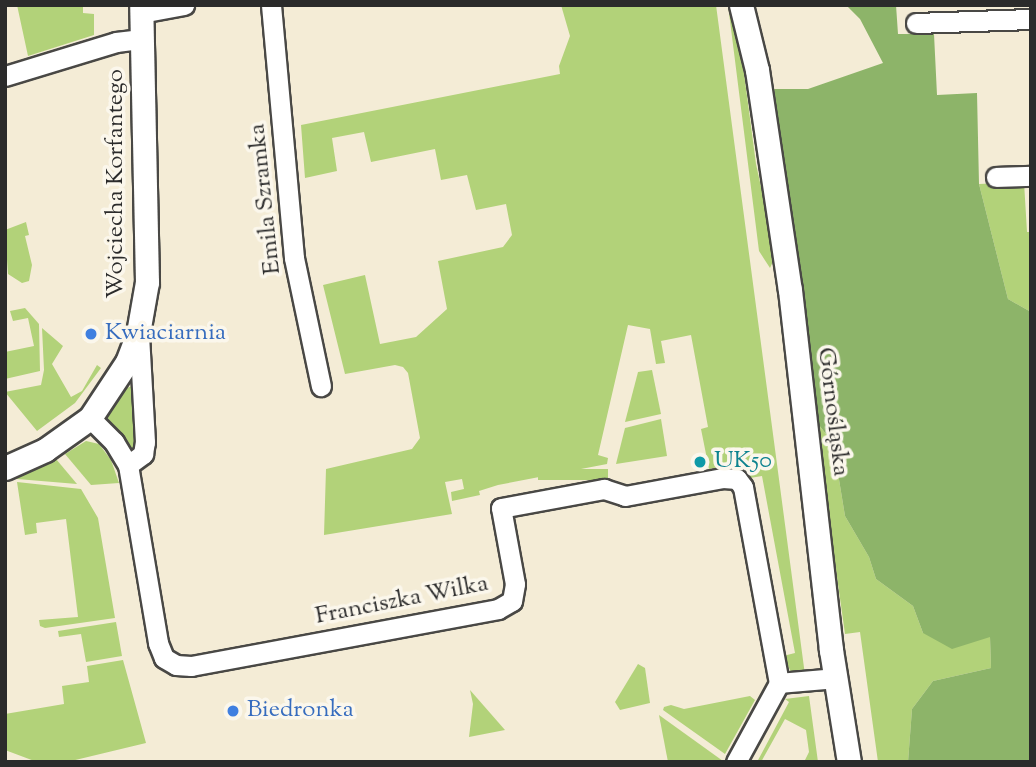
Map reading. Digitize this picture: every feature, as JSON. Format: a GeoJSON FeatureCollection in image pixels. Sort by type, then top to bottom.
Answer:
{"type":"FeatureCollection","features":[{"type":"Feature","properties":{"kind":"street"},"geometry":{"type":"LineString","coordinates":[[141,9],[184,5]]}},
{"type":"Feature","properties":{"kind":"street","name":"Emila Szramka"},"geometry":{"type":"LineString","coordinates":[[271,5],[294,258],[321,386]]}},
{"type":"Feature","properties":{"kind":"street","name":"Górnośląska"},"geometry":{"type":"LineString","coordinates":[[741,5],[757,70]]}},
{"type":"Feature","properties":{"kind":"street","name":"Górnośląska"},"geometry":{"type":"LineString","coordinates":[[752,5],[757,70],[791,303],[836,678],[849,762]]}},
{"type":"Feature","properties":{"kind":"street","name":"Wojciecha Korfantego"},"geometry":{"type":"LineString","coordinates":[[5,468],[45,450],[90,418],[127,362],[138,333],[147,282],[141,9]]}},
{"type":"Feature","properties":{"kind":"street"},"geometry":{"type":"LineString","coordinates":[[916,23],[1031,19]]}},
{"type":"Feature","properties":{"kind":"street"},"geometry":{"type":"LineString","coordinates":[[5,76],[123,40],[142,39]]}},
{"type":"Feature","properties":{"kind":"street"},"geometry":{"type":"LineString","coordinates":[[996,177],[1031,176]]}},
{"type":"Feature","properties":{"kind":"street"},"geometry":{"type":"LineString","coordinates":[[128,465],[138,461],[145,442],[138,333]]}},
{"type":"Feature","properties":{"kind":"street","name":"Franciszka Wilka"},"geometry":{"type":"LineString","coordinates":[[90,418],[114,442],[128,465],[158,643],[164,658],[176,665],[191,666],[498,609],[512,601],[515,584],[501,508],[604,489],[625,496],[709,479],[737,479],[743,487],[779,683]]}},
{"type":"Feature","properties":{"kind":"street"},"geometry":{"type":"LineString","coordinates":[[736,762],[779,683],[836,678]]}},
{"type":"Feature","properties":{"kind":"green space"},"geometry":{"type":"Polygon","coordinates":[[[17,5],[83,5],[83,13],[94,14],[94,35],[28,56],[17,5]]]}},
{"type":"Feature","properties":{"kind":"green space"},"geometry":{"type":"Polygon","coordinates":[[[561,5],[716,5],[805,675],[791,672],[783,656],[795,653],[762,476],[750,478],[746,462],[709,469],[701,429],[708,427],[691,335],[661,341],[665,363],[656,364],[650,329],[628,325],[598,455],[608,458],[607,464],[498,485],[479,491],[480,495],[452,501],[451,492],[464,489],[462,479],[445,482],[452,514],[324,535],[326,469],[412,449],[420,438],[408,373],[403,367],[395,365],[345,374],[323,285],[365,275],[380,344],[416,337],[447,309],[438,261],[503,247],[512,235],[506,204],[476,210],[467,175],[441,180],[435,149],[371,162],[364,132],[332,138],[337,171],[305,178],[301,125],[560,74],[559,66],[570,36],[561,5]]]}},
{"type":"Feature","properties":{"kind":"green space"},"geometry":{"type":"Polygon","coordinates":[[[728,5],[735,5],[756,164],[776,255],[770,268],[759,251],[728,5]]]}},
{"type":"Feature","properties":{"kind":"green space"},"geometry":{"type":"Polygon","coordinates":[[[846,5],[896,5],[898,34],[934,34],[937,95],[977,93],[979,184],[1008,299],[1031,312],[1031,762],[908,762],[912,709],[933,681],[991,668],[990,637],[952,649],[923,633],[913,606],[876,579],[869,557],[845,516],[833,443],[815,420],[774,89],[808,89],[883,63],[860,19],[846,5]]]}},
{"type":"Feature","properties":{"kind":"green space"},"geometry":{"type":"Polygon","coordinates":[[[1024,182],[1027,232],[1031,232],[1031,312],[1008,299],[979,184],[1024,182]]]}},
{"type":"Feature","properties":{"kind":"green space"},"geometry":{"type":"Polygon","coordinates":[[[26,222],[29,235],[25,236],[32,265],[29,281],[22,283],[8,274],[5,230],[26,222]]]}},
{"type":"Feature","properties":{"kind":"green space"},"geometry":{"type":"Polygon","coordinates":[[[25,308],[39,324],[40,371],[5,379],[5,352],[34,346],[28,318],[13,321],[10,311],[25,308]]]}},
{"type":"Feature","properties":{"kind":"green space"},"geometry":{"type":"Polygon","coordinates":[[[42,328],[63,346],[52,364],[71,397],[82,391],[97,365],[101,368],[75,403],[37,431],[5,392],[41,385],[44,370],[42,328]]]}},
{"type":"Feature","properties":{"kind":"green space"},"geometry":{"type":"Polygon","coordinates":[[[652,370],[661,414],[625,422],[638,372],[652,370]]]}},
{"type":"Feature","properties":{"kind":"green space"},"geometry":{"type":"Polygon","coordinates":[[[132,386],[137,389],[135,448],[130,449],[107,422],[106,412],[119,391],[132,386]]]}},
{"type":"Feature","properties":{"kind":"green space"},"geometry":{"type":"Polygon","coordinates":[[[661,419],[667,456],[616,464],[625,428],[661,419]]]}},
{"type":"Feature","properties":{"kind":"green space"},"geometry":{"type":"Polygon","coordinates":[[[815,420],[833,443],[845,516],[869,557],[876,579],[913,606],[923,633],[990,637],[991,668],[933,681],[912,709],[908,762],[878,762],[860,632],[845,634],[815,420]]]}},
{"type":"Feature","properties":{"kind":"green space"},"geometry":{"type":"Polygon","coordinates":[[[86,441],[99,444],[111,460],[119,483],[91,485],[65,454],[86,441]]]}},
{"type":"Feature","properties":{"kind":"green space"},"geometry":{"type":"Polygon","coordinates":[[[56,459],[77,484],[17,479],[17,476],[56,459]]]}},
{"type":"Feature","properties":{"kind":"green space"},"geometry":{"type":"Polygon","coordinates":[[[538,469],[608,469],[608,480],[538,480],[538,469]]]}},
{"type":"Feature","properties":{"kind":"green space"},"geometry":{"type":"Polygon","coordinates":[[[17,482],[81,489],[98,518],[115,618],[45,628],[40,626],[39,620],[78,617],[66,519],[36,523],[37,533],[25,535],[17,482]]]}},
{"type":"Feature","properties":{"kind":"green space"},"geometry":{"type":"Polygon","coordinates":[[[116,622],[122,656],[86,662],[81,634],[59,637],[58,631],[116,622]]]}},
{"type":"Feature","properties":{"kind":"green space"},"geometry":{"type":"Polygon","coordinates":[[[123,660],[146,743],[67,762],[37,762],[5,750],[5,714],[64,704],[62,686],[89,682],[87,666],[123,660]]]}},
{"type":"Feature","properties":{"kind":"green space"},"geometry":{"type":"Polygon","coordinates":[[[638,664],[645,668],[650,703],[620,710],[615,702],[638,664]]]}},
{"type":"Feature","properties":{"kind":"green space"},"geometry":{"type":"Polygon","coordinates":[[[470,690],[505,730],[469,737],[473,704],[470,690]]]}},
{"type":"Feature","properties":{"kind":"green space"},"geometry":{"type":"Polygon","coordinates":[[[750,696],[755,700],[725,754],[663,710],[671,705],[684,709],[750,696]]]}},
{"type":"Feature","properties":{"kind":"green space"},"geometry":{"type":"Polygon","coordinates":[[[809,696],[818,762],[804,762],[809,752],[806,730],[785,719],[761,762],[757,762],[789,702],[785,699],[809,696]]]}},
{"type":"Feature","properties":{"kind":"green space"},"geometry":{"type":"Polygon","coordinates":[[[659,715],[723,761],[668,762],[659,715]]]}},
{"type":"Feature","properties":{"kind":"place","name":"Kwiaciarnia"},"geometry":{"type":"Point","coordinates":[91,334]}},
{"type":"Feature","properties":{"kind":"place","name":"UK50"},"geometry":{"type":"Point","coordinates":[700,462]}},
{"type":"Feature","properties":{"kind":"place","name":"Biedronka"},"geometry":{"type":"Point","coordinates":[233,711]}}]}
